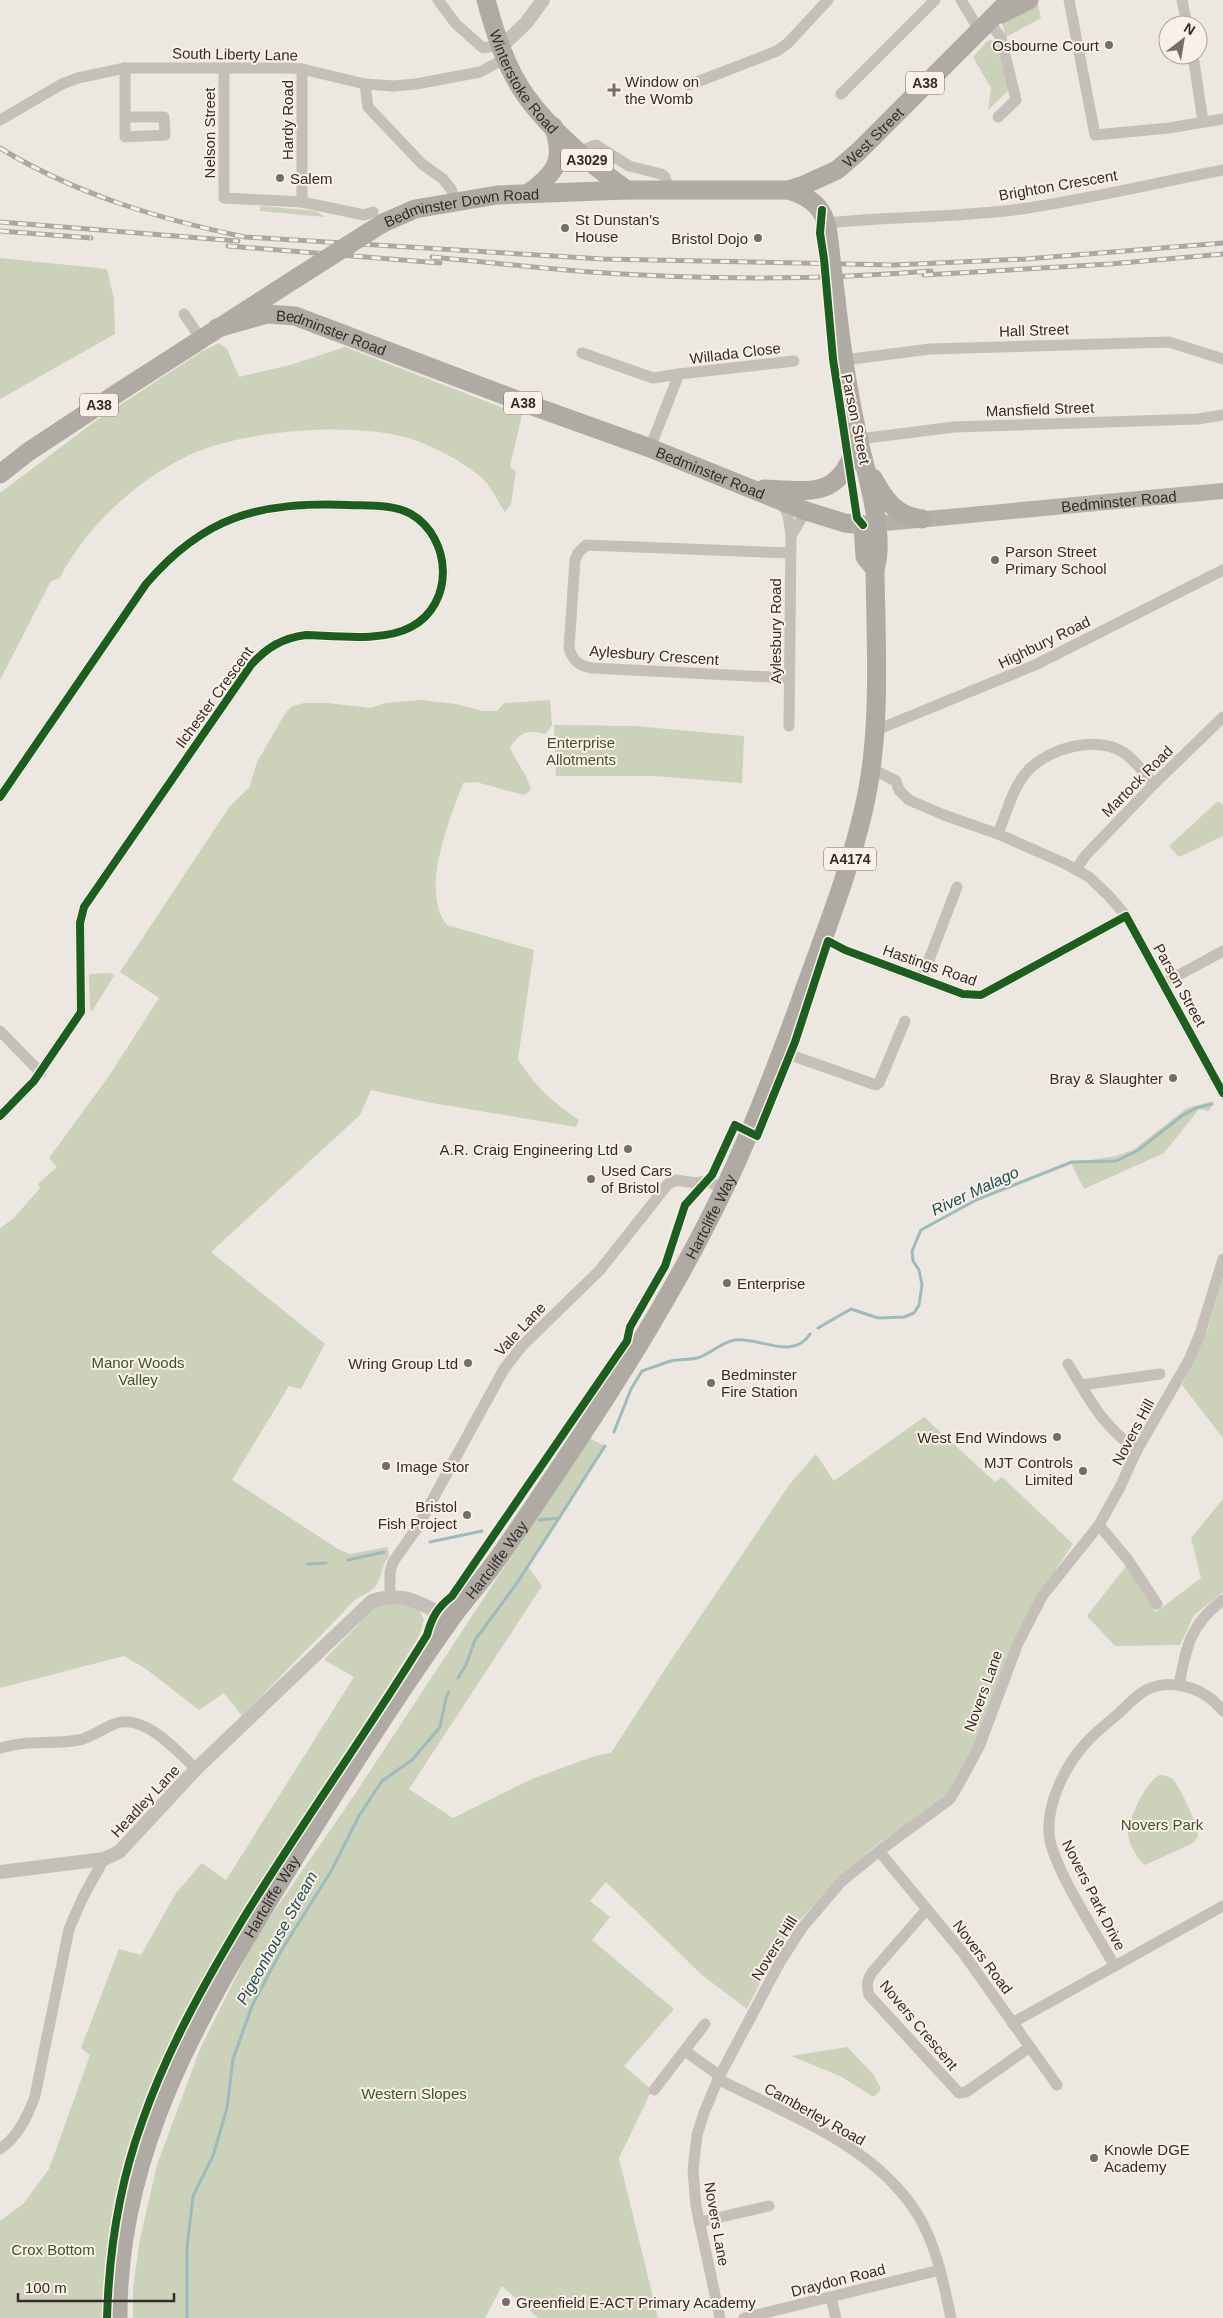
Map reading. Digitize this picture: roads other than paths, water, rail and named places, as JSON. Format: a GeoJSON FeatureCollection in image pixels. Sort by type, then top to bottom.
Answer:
{"type":"FeatureCollection","features":[{"type":"Feature","properties":{"kind":"highway","name":"Winterstoke Road"},"geometry":{"type":"LineString","coordinates":[[486,0],[502,50],[526,96],[578,152],[627,190]]}},
{"type":"Feature","properties":{"kind":"highway","name":"West Street"},"geometry":{"type":"LineString","coordinates":[[788,190],[837,170],[870,141],[1010,0]]}},
{"type":"Feature","properties":{"kind":"highway","name":"West Street"},"geometry":{"type":"LineString","coordinates":[[987,23],[1029,0]]}},
{"type":"Feature","properties":{"kind":"highway","name":"A3029"},"geometry":{"type":"LineString","coordinates":[[530,192],[551,174],[558,158],[558,141],[552,125]]}},
{"type":"Feature","properties":{"kind":"highway","name":"West Street"},"geometry":{"type":"LineString","coordinates":[[830,218],[824,194],[837,170]]}},
{"type":"Feature","properties":{"kind":"highway","name":"Bedminster Down Road"},"geometry":{"type":"LineString","coordinates":[[0,474],[36,447],[298,277],[378,218],[398,215],[455,200],[530,192],[788,190]]}},
{"type":"Feature","properties":{"kind":"highway","name":"A38"},"geometry":{"type":"LineString","coordinates":[[788,190],[805,196],[830,218]]}},
{"type":"Feature","properties":{"kind":"highway","name":"Parson Street"},"geometry":{"type":"LineString","coordinates":[[830,218],[831,259],[844,360],[858,439],[866,466],[870,524],[865,557],[875,569],[874,731],[867,790]]}},
{"type":"Feature","properties":{"kind":"highway","name":"A38"},"geometry":{"type":"LineString","coordinates":[[296,316],[284,305],[283,297],[298,277]]}},
{"type":"Feature","properties":{"kind":"highway","name":"Bedminster Road"},"geometry":{"type":"LineString","coordinates":[[217,328],[267,314],[296,316],[530,406],[650,448],[806,511],[845,523],[870,524]]}},
{"type":"Feature","properties":{"kind":"highway"},"geometry":{"type":"LineString","coordinates":[[806,511],[820,490],[842,476],[848,466],[858,439]]}},
{"type":"Feature","properties":{"kind":"highway"},"geometry":{"type":"LineString","coordinates":[[866,466],[882,496],[890,505],[904,515],[922,519]]}},
{"type":"Feature","properties":{"kind":"highway","name":"A38"},"geometry":{"type":"LineString","coordinates":[[750,489],[820,490]]}},
{"type":"Feature","properties":{"kind":"highway","name":"Hartcliffe Way"},"geometry":{"type":"LineString","coordinates":[[118,2318],[118,2293],[124,2243],[134,2189],[155,2118],[180,2058],[234,1957],[315,1824],[450,1618],[486,1574],[588,1425],[668,1296],[724,1189],[782,1052],[828,926],[852,853],[867,790]]}},
{"type":"Feature","properties":{"kind":"main road","name":"Bedminster Road"},"geometry":{"type":"LineString","coordinates":[[870,524],[1223,491]]}},
{"type":"Feature","properties":{"kind":"street"},"geometry":{"type":"LineString","coordinates":[[438,0],[456,24],[482,48],[502,50],[544,0]]}},
{"type":"Feature","properties":{"kind":"street"},"geometry":{"type":"LineString","coordinates":[[689,85],[777,51],[788,43],[828,0]]}},
{"type":"Feature","properties":{"kind":"street"},"geometry":{"type":"LineString","coordinates":[[841,94],[935,0]]}},
{"type":"Feature","properties":{"kind":"street"},"geometry":{"type":"LineString","coordinates":[[961,0],[1001,38],[1016,100],[998,117]]}},
{"type":"Feature","properties":{"kind":"street"},"geometry":{"type":"LineString","coordinates":[[1069,0],[1095,136],[1169,128],[1223,119]]}},
{"type":"Feature","properties":{"kind":"street"},"geometry":{"type":"LineString","coordinates":[[1182,0],[1185,15]]}},
{"type":"Feature","properties":{"kind":"street","name":"South Liberty Lane"},"geometry":{"type":"LineString","coordinates":[[0,120],[62,84],[78,78],[125,68],[302,69],[366,84],[393,86],[416,84],[480,72],[502,50]]}},
{"type":"Feature","properties":{"kind":"street"},"geometry":{"type":"LineString","coordinates":[[1194,65],[1203,122]]}},
{"type":"Feature","properties":{"kind":"street"},"geometry":{"type":"LineString","coordinates":[[125,68],[125,117]]}},
{"type":"Feature","properties":{"kind":"street","name":"Nelson Street"},"geometry":{"type":"LineString","coordinates":[[224,68],[224,198],[302,202]]}},
{"type":"Feature","properties":{"kind":"street","name":"Hardy Road"},"geometry":{"type":"LineString","coordinates":[[302,69],[302,202]]}},
{"type":"Feature","properties":{"kind":"street"},"geometry":{"type":"LineString","coordinates":[[366,84],[368,107],[380,122],[422,164],[443,179],[451,189],[455,200]]}},
{"type":"Feature","properties":{"kind":"street"},"geometry":{"type":"LineString","coordinates":[[578,152],[596,145],[629,166],[666,177],[670,191]]}},
{"type":"Feature","properties":{"kind":"street","name":"Brighton Crescent"},"geometry":{"type":"LineString","coordinates":[[830,218],[948,217],[1022,209],[1223,170]]}},
{"type":"Feature","properties":{"kind":"street"},"geometry":{"type":"LineString","coordinates":[[302,202],[378,218]]}},
{"type":"Feature","properties":{"kind":"street"},"geometry":{"type":"LineString","coordinates":[[184,314],[201,339]]}},
{"type":"Feature","properties":{"kind":"street","name":"Hall Street"},"geometry":{"type":"LineString","coordinates":[[844,360],[930,349],[1169,342],[1223,360]]}},
{"type":"Feature","properties":{"kind":"street","name":"Willada Close"},"geometry":{"type":"LineString","coordinates":[[582,353],[653,378],[794,361]]}},
{"type":"Feature","properties":{"kind":"street","name":"Willada Close"},"geometry":{"type":"LineString","coordinates":[[650,448],[679,374]]}},
{"type":"Feature","properties":{"kind":"street","name":"Mansfield Street"},"geometry":{"type":"LineString","coordinates":[[858,439],[945,428],[1223,416]]}},
{"type":"Feature","properties":{"kind":"street","name":"Aylesbury Road"},"geometry":{"type":"LineString","coordinates":[[780,501],[788,512],[791,536],[789,726]]}},
{"type":"Feature","properties":{"kind":"street","name":"Ilchester Crescent"},"geometry":{"type":"LineString","coordinates":[[0,797],[146,584],[179,550],[210,529],[261,509],[312,504],[395,508],[414,516],[434,536],[441,553],[443,581],[429,611],[411,627],[382,635],[294,636],[275,644],[251,666],[84,907],[80,923],[81,1012],[41,1073],[0,1116]]}},
{"type":"Feature","properties":{"kind":"street","name":"Aylesbury Road"},"geometry":{"type":"LineString","coordinates":[[791,536],[806,511]]}},
{"type":"Feature","properties":{"kind":"street","name":"Aylesbury Crescent"},"geometry":{"type":"LineString","coordinates":[[790,553],[586,545],[578,552],[575,560],[569,648],[576,662],[583,667],[790,678]]}},
{"type":"Feature","properties":{"kind":"street","name":"Highbury Road"},"geometry":{"type":"LineString","coordinates":[[874,731],[1035,665],[1223,570]]}},
{"type":"Feature","properties":{"kind":"street","name":"Martock Road"},"geometry":{"type":"LineString","coordinates":[[1076,869],[1086,855],[1154,784],[1223,717]]}},
{"type":"Feature","properties":{"kind":"street"},"geometry":{"type":"LineString","coordinates":[[998,834],[1024,774],[1045,756],[1060,750],[1089,745],[1119,751],[1127,755],[1154,784]]}},
{"type":"Feature","properties":{"kind":"street","name":"Parson Street"},"geometry":{"type":"LineString","coordinates":[[870,768],[896,781],[899,790],[909,800],[944,815],[998,834],[1076,869],[1098,884],[1126,916],[1223,1093]]}},
{"type":"Feature","properties":{"kind":"street"},"geometry":{"type":"LineString","coordinates":[[867,790],[890,778]]}},
{"type":"Feature","properties":{"kind":"street"},"geometry":{"type":"LineString","coordinates":[[922,978],[957,887]]}},
{"type":"Feature","properties":{"kind":"street","name":"Hastings Road"},"geometry":{"type":"LineString","coordinates":[[861,956],[973,996],[988,994],[1126,916]]}},
{"type":"Feature","properties":{"kind":"street"},"geometry":{"type":"LineString","coordinates":[[1164,983],[1223,951]]}},
{"type":"Feature","properties":{"kind":"street"},"geometry":{"type":"LineString","coordinates":[[782,1052],[876,1085],[879,1083],[905,1021]]}},
{"type":"Feature","properties":{"kind":"street"},"geometry":{"type":"LineString","coordinates":[[0,1031],[41,1073]]}},
{"type":"Feature","properties":{"kind":"street","name":"Vale Lane"},"geometry":{"type":"LineString","coordinates":[[390,1596],[390,1572],[393,1562],[417,1528],[504,1370],[522,1346],[600,1270],[668,1184],[676,1180],[696,1183],[707,1181],[724,1189]]}},
{"type":"Feature","properties":{"kind":"street","name":"Novers Hill"},"geometry":{"type":"LineString","coordinates":[[1099,1525],[1120,1487],[1137,1450],[1189,1360],[1201,1330],[1223,1259]]}},
{"type":"Feature","properties":{"kind":"street"},"geometry":{"type":"LineString","coordinates":[[1068,1364],[1105,1424],[1120,1439],[1137,1450]]}},
{"type":"Feature","properties":{"kind":"street"},"geometry":{"type":"LineString","coordinates":[[1081,1385],[1160,1374]]}},
{"type":"Feature","properties":{"kind":"street"},"geometry":{"type":"LineString","coordinates":[[1099,1525],[1128,1560],[1157,1604]]}},
{"type":"Feature","properties":{"kind":"street","name":"Novers Lane"},"geometry":{"type":"LineString","coordinates":[[879,1851],[950,1799],[979,1747],[1006,1671],[1043,1595],[1099,1525]]}},
{"type":"Feature","properties":{"kind":"street","name":"Headley Lane"},"geometry":{"type":"LineString","coordinates":[[0,2149],[16,2132],[30,2111],[35,2096],[69,1929],[83,1897],[104,1859],[119,1852],[196,1769],[364,1606],[372,1601],[390,1596],[410,1598],[450,1618]]}},
{"type":"Feature","properties":{"kind":"street"},"geometry":{"type":"LineString","coordinates":[[1179,1685],[1190,1637],[1205,1614],[1223,1600]]}},
{"type":"Feature","properties":{"kind":"street","name":"Novers Park Drive"},"geometry":{"type":"LineString","coordinates":[[1114,1965],[1051,1849],[1049,1834],[1051,1813],[1068,1769],[1085,1744],[1137,1696],[1148,1690],[1179,1685],[1205,1694],[1223,1711]]}},
{"type":"Feature","properties":{"kind":"street"},"geometry":{"type":"LineString","coordinates":[[0,1748],[28,1742],[59,1744],[86,1739],[118,1722],[131,1722],[144,1725],[170,1745],[196,1769]]}},
{"type":"Feature","properties":{"kind":"street","name":"Novers Hill"},"geometry":{"type":"LineString","coordinates":[[719,2077],[780,1962],[802,1928],[841,1882],[879,1851]]}},
{"type":"Feature","properties":{"kind":"street","name":"Novers Road"},"geometry":{"type":"LineString","coordinates":[[879,1851],[962,1953],[1057,2085]]}},
{"type":"Feature","properties":{"kind":"street"},"geometry":{"type":"LineString","coordinates":[[0,1872],[104,1859]]}},
{"type":"Feature","properties":{"kind":"street"},"geometry":{"type":"LineString","coordinates":[[1012,2023],[1223,1906]]}},
{"type":"Feature","properties":{"kind":"street","name":"Novers Crescent"},"geometry":{"type":"LineString","coordinates":[[927,1909],[868,1978],[866,1986],[870,1994],[959,2093],[966,2092],[1030,2047]]}},
{"type":"Feature","properties":{"kind":"street"},"geometry":{"type":"LineString","coordinates":[[654,2090],[705,2024]]}},
{"type":"Feature","properties":{"kind":"street","name":"Camberley Road"},"geometry":{"type":"LineString","coordinates":[[685,2051],[719,2077],[825,2133],[872,2164],[904,2195],[915,2210],[929,2238],[940,2270],[951,2318]]}},
{"type":"Feature","properties":{"kind":"street","name":"Novers Lane"},"geometry":{"type":"LineString","coordinates":[[719,2077],[704,2113],[695,2153],[694,2188],[699,2222],[720,2318]]}},
{"type":"Feature","properties":{"kind":"street"},"geometry":{"type":"LineString","coordinates":[[699,2222],[769,2206]]}},
{"type":"Feature","properties":{"kind":"street","name":"Draydon Road"},"geometry":{"type":"LineString","coordinates":[[744,2318],[940,2270]]}},
{"type":"Feature","properties":{"kind":"street"},"geometry":{"type":"LineString","coordinates":[[831,2298],[836,2318]]}},
{"type":"Feature","properties":{"kind":"waterway","name":"River Malago"},"geometry":{"type":"LineString","coordinates":[[818,1328],[851,1309],[878,1318],[904,1317],[914,1313],[919,1305],[922,1285],[919,1270],[913,1261],[912,1251],[921,1230],[976,1200],[1072,1162],[1116,1161],[1137,1151],[1183,1115],[1196,1108],[1212,1104]]}},
{"type":"Feature","properties":{"kind":"waterway","name":"River Malago"},"geometry":{"type":"LineString","coordinates":[[614,1432],[631,1389],[642,1371],[671,1361],[697,1358],[730,1341],[745,1340],[785,1347],[795,1346],[803,1342],[810,1334]]}},
{"type":"Feature","properties":{"kind":"waterway","name":"River Malago"},"geometry":{"type":"LineString","coordinates":[[539,1520],[559,1518],[605,1446]]}},
{"type":"Feature","properties":{"kind":"waterway","name":"Pigeonhouse Stream"},"geometry":{"type":"LineString","coordinates":[[458,1678],[466,1665],[475,1640],[517,1583],[559,1518]]}},
{"type":"Feature","properties":{"kind":"waterway","name":"River Malago"},"geometry":{"type":"LineString","coordinates":[[430,1542],[482,1531]]}},
{"type":"Feature","properties":{"kind":"waterway","name":"River Malago"},"geometry":{"type":"LineString","coordinates":[[348,1560],[384,1552]]}},
{"type":"Feature","properties":{"kind":"waterway","name":"River Malago"},"geometry":{"type":"LineString","coordinates":[[307,1564],[326,1563]]}},
{"type":"Feature","properties":{"kind":"waterway","name":"Pigeonhouse Stream"},"geometry":{"type":"LineString","coordinates":[[187,2318],[187,2248],[193,2196],[213,2156],[227,2108],[233,2059],[252,2006],[281,1951],[330,1873],[359,1816],[382,1781],[412,1760],[440,1727],[449,1692]]}},
{"type":"Feature","properties":{"kind":"railway"},"geometry":{"type":"LineString","coordinates":[[0,148],[58,179],[118,203],[181,222],[245,237],[603,259],[894,265],[1026,259],[1223,243]]}},
{"type":"Feature","properties":{"kind":"railway"},"geometry":{"type":"LineString","coordinates":[[0,222],[238,241]]}},
{"type":"Feature","properties":{"kind":"railway"},"geometry":{"type":"LineString","coordinates":[[0,231],[91,238]]}},
{"type":"Feature","properties":{"kind":"railway"},"geometry":{"type":"LineString","coordinates":[[228,246],[440,263]]}},
{"type":"Feature","properties":{"kind":"railway"},"geometry":{"type":"LineString","coordinates":[[924,275],[1110,264],[1223,254]]}},
{"type":"Feature","properties":{"kind":"railway"},"geometry":{"type":"LineString","coordinates":[[432,257],[633,275],[718,278],[846,276],[931,271]]}},
{"type":"Feature","properties":{"kind":"place","name":"Osbourne Court"},"geometry":{"type":"Point","coordinates":[1109,45]}},
{"type":"Feature","properties":{"kind":"place","name":"Window on the Womb"},"geometry":{"type":"Point","coordinates":[614,90]}},
{"type":"Feature","properties":{"kind":"place","name":"Salem"},"geometry":{"type":"Point","coordinates":[280,178]}},
{"type":"Feature","properties":{"kind":"place","name":"St Dunstan's House"},"geometry":{"type":"Point","coordinates":[565,228]}},
{"type":"Feature","properties":{"kind":"place","name":"Bristol Dojo"},"geometry":{"type":"Point","coordinates":[758,238]}},
{"type":"Feature","properties":{"kind":"place","name":"Parson Street Primary School"},"geometry":{"type":"Point","coordinates":[995,560]}},
{"type":"Feature","properties":{"kind":"place","name":"Bray & Slaughter"},"geometry":{"type":"Point","coordinates":[1173,1078]}},
{"type":"Feature","properties":{"kind":"place","name":"A.R. Craig Engineering Ltd"},"geometry":{"type":"Point","coordinates":[628,1149]}},
{"type":"Feature","properties":{"kind":"place","name":"Used Cars of Bristol"},"geometry":{"type":"Point","coordinates":[591,1179]}},
{"type":"Feature","properties":{"kind":"place","name":"Enterprise"},"geometry":{"type":"Point","coordinates":[727,1283]}},
{"type":"Feature","properties":{"kind":"place","name":"Wring Group Ltd"},"geometry":{"type":"Point","coordinates":[468,1363]}},
{"type":"Feature","properties":{"kind":"place","name":"Bedminster Fire Station"},"geometry":{"type":"Point","coordinates":[711,1383]}},
{"type":"Feature","properties":{"kind":"place","name":"West End Windows"},"geometry":{"type":"Point","coordinates":[1057,1437]}},
{"type":"Feature","properties":{"kind":"place","name":"Image Stor"},"geometry":{"type":"Point","coordinates":[386,1466]}},
{"type":"Feature","properties":{"kind":"place","name":"MJT Controls Limited"},"geometry":{"type":"Point","coordinates":[1083,1471]}},
{"type":"Feature","properties":{"kind":"place","name":"Bristol Fish Project"},"geometry":{"type":"Point","coordinates":[467,1515]}},
{"type":"Feature","properties":{"kind":"place","name":"Knowle DGE Academy"},"geometry":{"type":"Point","coordinates":[1094,2158]}},
{"type":"Feature","properties":{"kind":"place","name":"Greenfield E-ACT Primary Academy"},"geometry":{"type":"Point","coordinates":[506,2302]}},
{"type":"Feature","properties":{"kind":"park label","name":"Enterprise Allotments"},"geometry":{"type":"Point","coordinates":[581,750]}},
{"type":"Feature","properties":{"kind":"park label","name":"Manor Woods Valley"},"geometry":{"type":"Point","coordinates":[138,1370]}},
{"type":"Feature","properties":{"kind":"park label","name":"Novers Park"},"geometry":{"type":"Point","coordinates":[1162,1824]}},
{"type":"Feature","properties":{"kind":"park label","name":"Western Slopes"},"geometry":{"type":"Point","coordinates":[414,2093]}},
{"type":"Feature","properties":{"kind":"park label","name":"Crox Bottom"},"geometry":{"type":"Point","coordinates":[53,2249]}}]}
